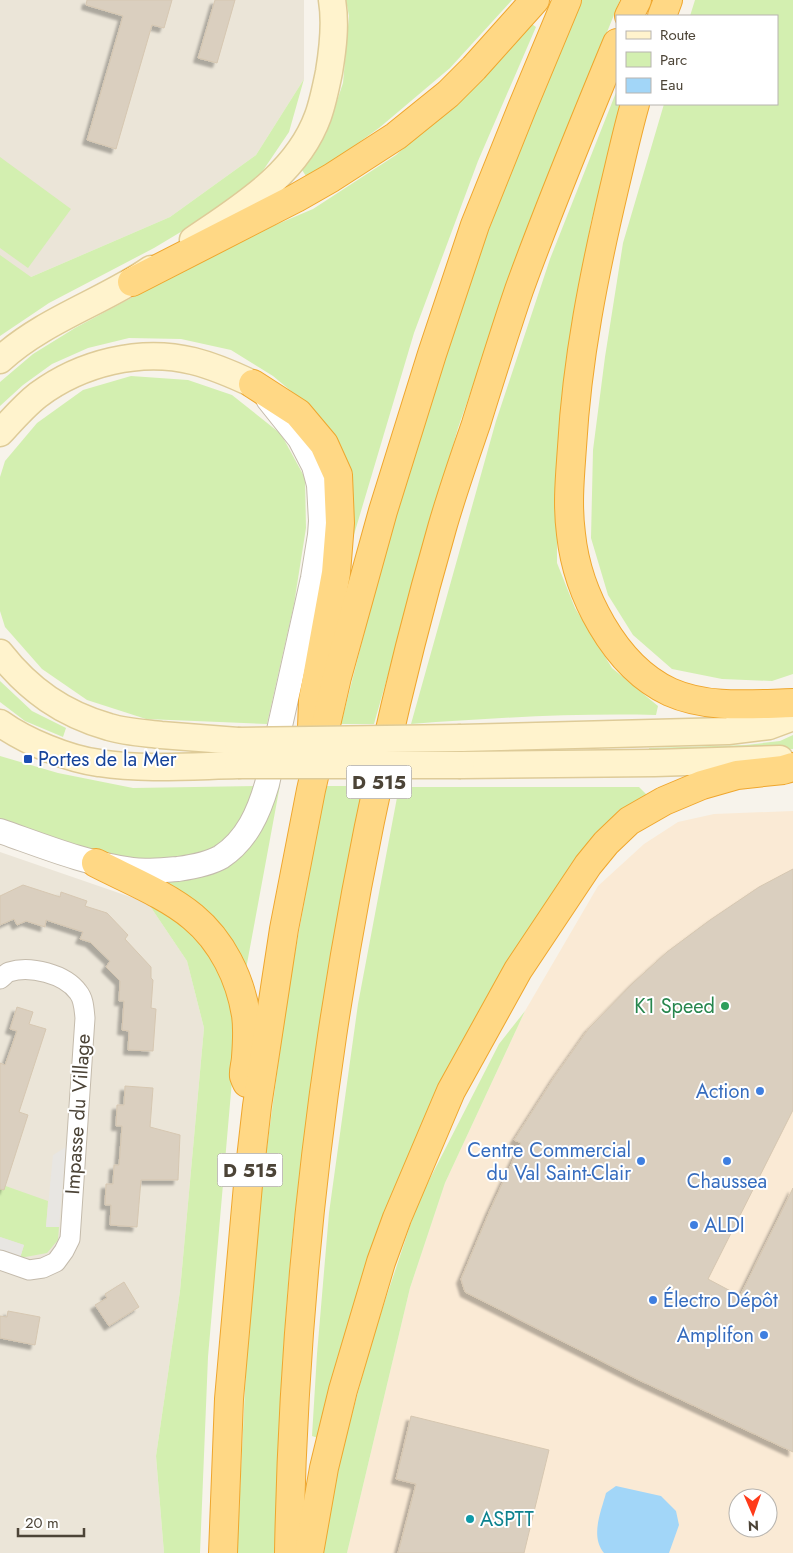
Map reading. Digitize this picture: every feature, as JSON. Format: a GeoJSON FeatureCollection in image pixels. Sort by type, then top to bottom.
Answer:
{"type":"FeatureCollection","features":[{"type":"Feature","properties":{"kind":"highway"},"geometry":{"type":"LineString","coordinates":[[132,282],[296,198],[396,136],[454,88],[535,0]]}},
{"type":"Feature","properties":{"kind":"highway","name":"D 515"},"geometry":{"type":"LineString","coordinates":[[223,1553],[229,1399],[257,1106],[284,929],[311,790],[337,677],[380,520],[432,354],[475,225],[567,0]]}},
{"type":"Feature","properties":{"kind":"highway"},"geometry":{"type":"LineString","coordinates":[[630,15],[637,0]]}},
{"type":"Feature","properties":{"kind":"highway"},"geometry":{"type":"LineString","coordinates":[[662,15],[668,0]]}},
{"type":"Feature","properties":{"kind":"highway","name":"D 515"},"geometry":{"type":"LineString","coordinates":[[289,1553],[295,1405],[303,1282],[311,1198],[341,978],[372,813],[408,653],[443,525],[519,290],[616,45]]}},
{"type":"Feature","properties":{"kind":"highway"},"geometry":{"type":"LineString","coordinates":[[635,105],[599,252],[574,400],[569,503],[570,534],[577,567],[596,614],[614,642],[638,671],[659,686],[671,692],[704,702],[751,705],[793,703]]}},
{"type":"Feature","properties":{"kind":"highway"},"geometry":{"type":"LineString","coordinates":[[253,384],[298,413],[324,444],[338,475],[340,523],[336,573],[312,700],[311,790]]}},
{"type":"Feature","properties":{"kind":"highway"},"geometry":{"type":"LineString","coordinates":[[309,1553],[324,1468],[343,1390],[381,1262],[397,1218],[451,1091],[518,970],[588,865],[606,843],[629,821],[664,801],[702,785],[737,774],[783,770],[793,767]]}},
{"type":"Feature","properties":{"kind":"highway"},"geometry":{"type":"LineString","coordinates":[[96,864],[162,896],[181,908],[202,926],[219,946],[233,971],[244,1001],[247,1022],[244,1076],[257,1106]]}},
{"type":"Feature","properties":{"kind":"main road"},"geometry":{"type":"LineString","coordinates":[[0,360],[35,333],[132,282],[249,202],[272,183],[305,142],[317,118],[325,92],[334,33],[332,0]]}},
{"type":"Feature","properties":{"kind":"main road"},"geometry":{"type":"LineString","coordinates":[[0,433],[17,413],[38,395],[83,369],[111,361],[140,357],[165,357],[192,361],[226,372],[253,384]]}},
{"type":"Feature","properties":{"kind":"main road"},"geometry":{"type":"LineString","coordinates":[[0,653],[20,678],[57,706],[109,727],[238,753],[461,765],[780,759],[793,761]]}},
{"type":"Feature","properties":{"kind":"main road"},"geometry":{"type":"LineString","coordinates":[[0,723],[12,732],[50,748],[94,762],[144,766],[238,753],[461,738],[728,731],[769,726],[793,717]]}},
{"type":"Feature","properties":{"kind":"street"},"geometry":{"type":"LineString","coordinates":[[0,831],[96,864],[132,870],[163,870],[184,868],[211,861],[221,856],[240,840],[248,830],[261,804],[313,578],[321,521],[319,484],[314,466],[287,421],[253,384]]}},
{"type":"Feature","properties":{"kind":"street","name":"Impasse du Village"},"geometry":{"type":"LineString","coordinates":[[0,979],[8,972],[30,969],[63,979],[79,993],[84,1005],[84,1018],[70,1239],[56,1262],[43,1268],[29,1270],[0,1260]]}},
{"type":"Feature","properties":{"kind":"shaded area"},"geometry":{"type":"Polygon","coordinates":[[[0,0],[304,0],[304,79],[256,155],[170,217],[31,277],[0,304],[0,0]]]}},
{"type":"Feature","properties":{"kind":"shaded area"},"geometry":{"type":"Polygon","coordinates":[[[793,811],[793,1553],[347,1553],[410,1288],[445,1183],[525,1011],[598,886],[644,844],[678,822],[714,814],[793,811]]]}},
{"type":"Feature","properties":{"kind":"shaded area"},"geometry":{"type":"Polygon","coordinates":[[[0,852],[148,903],[187,961],[204,1028],[180,1291],[156,1456],[164,1553],[0,1553],[0,852]]]}},
{"type":"Feature","properties":{"kind":"shaded area"},"geometry":{"type":"Polygon","coordinates":[[[66,1147],[59,1227],[46,1227],[53,1155],[66,1147]]]}},
{"type":"Feature","properties":{"kind":"shaded area"},"geometry":{"type":"Polygon","coordinates":[[[0,1237],[24,1245],[20,1258],[0,1252],[0,1237]]]}},
{"type":"Feature","properties":{"kind":"green space"},"geometry":{"type":"Polygon","coordinates":[[[346,0],[512,0],[450,68],[379,128],[333,161],[306,176],[302,170],[326,134],[343,83],[349,16],[346,0]]]}},
{"type":"Feature","properties":{"kind":"green space"},"geometry":{"type":"Polygon","coordinates":[[[582,0],[620,0],[528,227],[458,428],[374,724],[341,724],[409,458],[459,308],[525,135],[582,0]]]}},
{"type":"Feature","properties":{"kind":"green space"},"geometry":{"type":"Polygon","coordinates":[[[695,0],[793,0],[793,674],[772,681],[722,679],[672,669],[633,635],[608,595],[591,538],[593,450],[623,243],[664,105],[778,105],[778,15],[690,15],[695,0]]]}},
{"type":"Feature","properties":{"kind":"green space"},"geometry":{"type":"Polygon","coordinates":[[[529,22],[536,27],[478,161],[414,333],[353,538],[349,533],[309,406],[273,376],[231,350],[181,339],[129,338],[88,348],[52,364],[23,385],[0,406],[0,382],[33,354],[75,328],[242,239],[313,209],[396,155],[482,78],[529,22]]]}},
{"type":"Feature","properties":{"kind":"green space"},"geometry":{"type":"Polygon","coordinates":[[[304,79],[289,132],[262,172],[224,206],[154,248],[49,303],[0,336],[0,255],[31,277],[170,217],[256,155],[304,79]]]}},
{"type":"Feature","properties":{"kind":"green space"},"geometry":{"type":"Polygon","coordinates":[[[616,93],[616,105],[623,105],[591,222],[571,339],[557,472],[557,563],[575,608],[612,668],[658,706],[656,715],[534,716],[411,724],[496,421],[550,259],[616,93]]]}},
{"type":"Feature","properties":{"kind":"green space"},"geometry":{"type":"Polygon","coordinates":[[[0,157],[71,209],[28,268],[0,248],[0,157]]]}},
{"type":"Feature","properties":{"kind":"green space"},"geometry":{"type":"Polygon","coordinates":[[[131,376],[188,380],[232,395],[281,434],[305,478],[306,528],[294,604],[267,724],[146,719],[87,700],[42,669],[5,627],[0,611],[0,477],[5,461],[37,423],[83,390],[131,376]]]}},
{"type":"Feature","properties":{"kind":"green space"},"geometry":{"type":"Polygon","coordinates":[[[0,681],[32,711],[66,728],[63,737],[25,721],[0,702],[0,681]]]}},
{"type":"Feature","properties":{"kind":"green space"},"geometry":{"type":"Polygon","coordinates":[[[793,735],[793,749],[743,753],[650,755],[649,748],[746,745],[780,741],[793,735]]]}},
{"type":"Feature","properties":{"kind":"green space"},"geometry":{"type":"Polygon","coordinates":[[[0,756],[58,773],[133,788],[261,786],[227,846],[190,862],[141,865],[0,822],[0,756]]]}},
{"type":"Feature","properties":{"kind":"green space"},"geometry":{"type":"Polygon","coordinates":[[[280,785],[246,969],[156,880],[220,865],[273,786],[280,785]]]}},
{"type":"Feature","properties":{"kind":"green space"},"geometry":{"type":"Polygon","coordinates":[[[325,786],[364,786],[318,1042],[297,1196],[288,1285],[282,1375],[275,1553],[237,1553],[247,1348],[262,1185],[287,998],[325,786]]]}},
{"type":"Feature","properties":{"kind":"green space"},"geometry":{"type":"Polygon","coordinates":[[[399,787],[639,787],[647,795],[619,810],[571,864],[498,978],[361,1283],[337,1359],[318,1438],[312,1436],[329,1213],[358,1004],[399,787]]]}},
{"type":"Feature","properties":{"kind":"green space"},"geometry":{"type":"Polygon","coordinates":[[[148,903],[173,915],[203,943],[225,977],[237,1023],[208,1357],[200,1553],[164,1553],[156,1456],[180,1291],[204,1028],[187,961],[148,903]]]}},
{"type":"Feature","properties":{"kind":"green space"},"geometry":{"type":"Polygon","coordinates":[[[525,1011],[445,1183],[410,1288],[347,1553],[324,1553],[326,1533],[342,1451],[373,1337],[418,1202],[499,1044],[525,1011]]]}},
{"type":"Feature","properties":{"kind":"green space"},"geometry":{"type":"Polygon","coordinates":[[[0,1184],[48,1201],[46,1227],[59,1227],[58,1240],[47,1253],[20,1258],[24,1245],[0,1237],[0,1184]]]}},
{"type":"Feature","properties":{"kind":"water"},"geometry":{"type":"Polygon","coordinates":[[[616,1486],[661,1496],[676,1511],[679,1525],[669,1553],[604,1553],[600,1546],[597,1532],[599,1516],[606,1493],[616,1486]]]}},
{"type":"Feature","properties":{"kind":"building"},"geometry":{"type":"Polygon","coordinates":[[[87,0],[172,0],[164,28],[152,25],[116,149],[87,140],[123,16],[86,5],[87,0]]]}},
{"type":"Feature","properties":{"kind":"building"},"geometry":{"type":"Polygon","coordinates":[[[215,0],[235,0],[217,63],[198,58],[215,0]]]}},
{"type":"Feature","properties":{"kind":"building","name":"Centre Commercial du Val Saint-Clair"},"geometry":{"type":"Polygon","coordinates":[[[793,869],[793,1110],[708,1279],[740,1296],[793,1188],[793,1452],[639,1380],[465,1292],[461,1279],[521,1143],[514,1140],[555,1076],[589,1028],[634,982],[667,952],[759,887],[793,869]]]}},
{"type":"Feature","properties":{"kind":"building"},"geometry":{"type":"Polygon","coordinates":[[[23,885],[60,897],[61,892],[87,901],[85,906],[107,913],[128,935],[125,939],[151,967],[151,978],[153,980],[151,1008],[156,1009],[153,1051],[128,1050],[129,1031],[122,1030],[124,1001],[119,1001],[120,981],[106,967],[110,961],[90,942],[80,939],[83,932],[46,920],[45,927],[26,921],[17,925],[14,919],[0,925],[0,896],[23,885]]]}},
{"type":"Feature","properties":{"kind":"building"},"geometry":{"type":"Polygon","coordinates":[[[17,1007],[33,1012],[29,1024],[46,1029],[19,1112],[28,1115],[4,1190],[0,1189],[0,1063],[5,1065],[17,1031],[10,1029],[17,1007]]]}},
{"type":"Feature","properties":{"kind":"building"},"geometry":{"type":"Polygon","coordinates":[[[125,1086],[153,1088],[150,1127],[180,1135],[178,1180],[141,1180],[137,1227],[110,1225],[111,1205],[105,1205],[106,1184],[113,1184],[114,1165],[119,1165],[122,1126],[116,1126],[117,1105],[124,1105],[125,1086]]]}},
{"type":"Feature","properties":{"kind":"building"},"geometry":{"type":"Polygon","coordinates":[[[124,1282],[139,1307],[109,1326],[95,1305],[107,1298],[105,1294],[124,1282]]]}},
{"type":"Feature","properties":{"kind":"building"},"geometry":{"type":"Polygon","coordinates":[[[8,1311],[40,1317],[35,1345],[0,1338],[0,1316],[7,1317],[8,1311]]]}},
{"type":"Feature","properties":{"kind":"building","name":"ASPTT"},"geometry":{"type":"Polygon","coordinates":[[[411,1416],[549,1450],[524,1553],[398,1553],[416,1484],[396,1479],[411,1416]]]}},
{"type":"Feature","properties":{"kind":"place","name":"Portes de la Mer"},"geometry":{"type":"Point","coordinates":[28,759]}},
{"type":"Feature","properties":{"kind":"place","name":"K1 Speed"},"geometry":{"type":"Point","coordinates":[725,1006]}},
{"type":"Feature","properties":{"kind":"place","name":"Action"},"geometry":{"type":"Point","coordinates":[760,1091]}},
{"type":"Feature","properties":{"kind":"place","name":"Centre Commercial du Val Saint-Clair"},"geometry":{"type":"Point","coordinates":[641,1161]}},
{"type":"Feature","properties":{"kind":"place","name":"Chaussea"},"geometry":{"type":"Point","coordinates":[727,1161]}},
{"type":"Feature","properties":{"kind":"place","name":"ALDI"},"geometry":{"type":"Point","coordinates":[694,1225]}},
{"type":"Feature","properties":{"kind":"place","name":"Électro Dépôt"},"geometry":{"type":"Point","coordinates":[653,1300]}},
{"type":"Feature","properties":{"kind":"place","name":"Amplifon"},"geometry":{"type":"Point","coordinates":[764,1335]}},
{"type":"Feature","properties":{"kind":"place","name":"ASPTT"},"geometry":{"type":"Point","coordinates":[470,1519]}}]}
